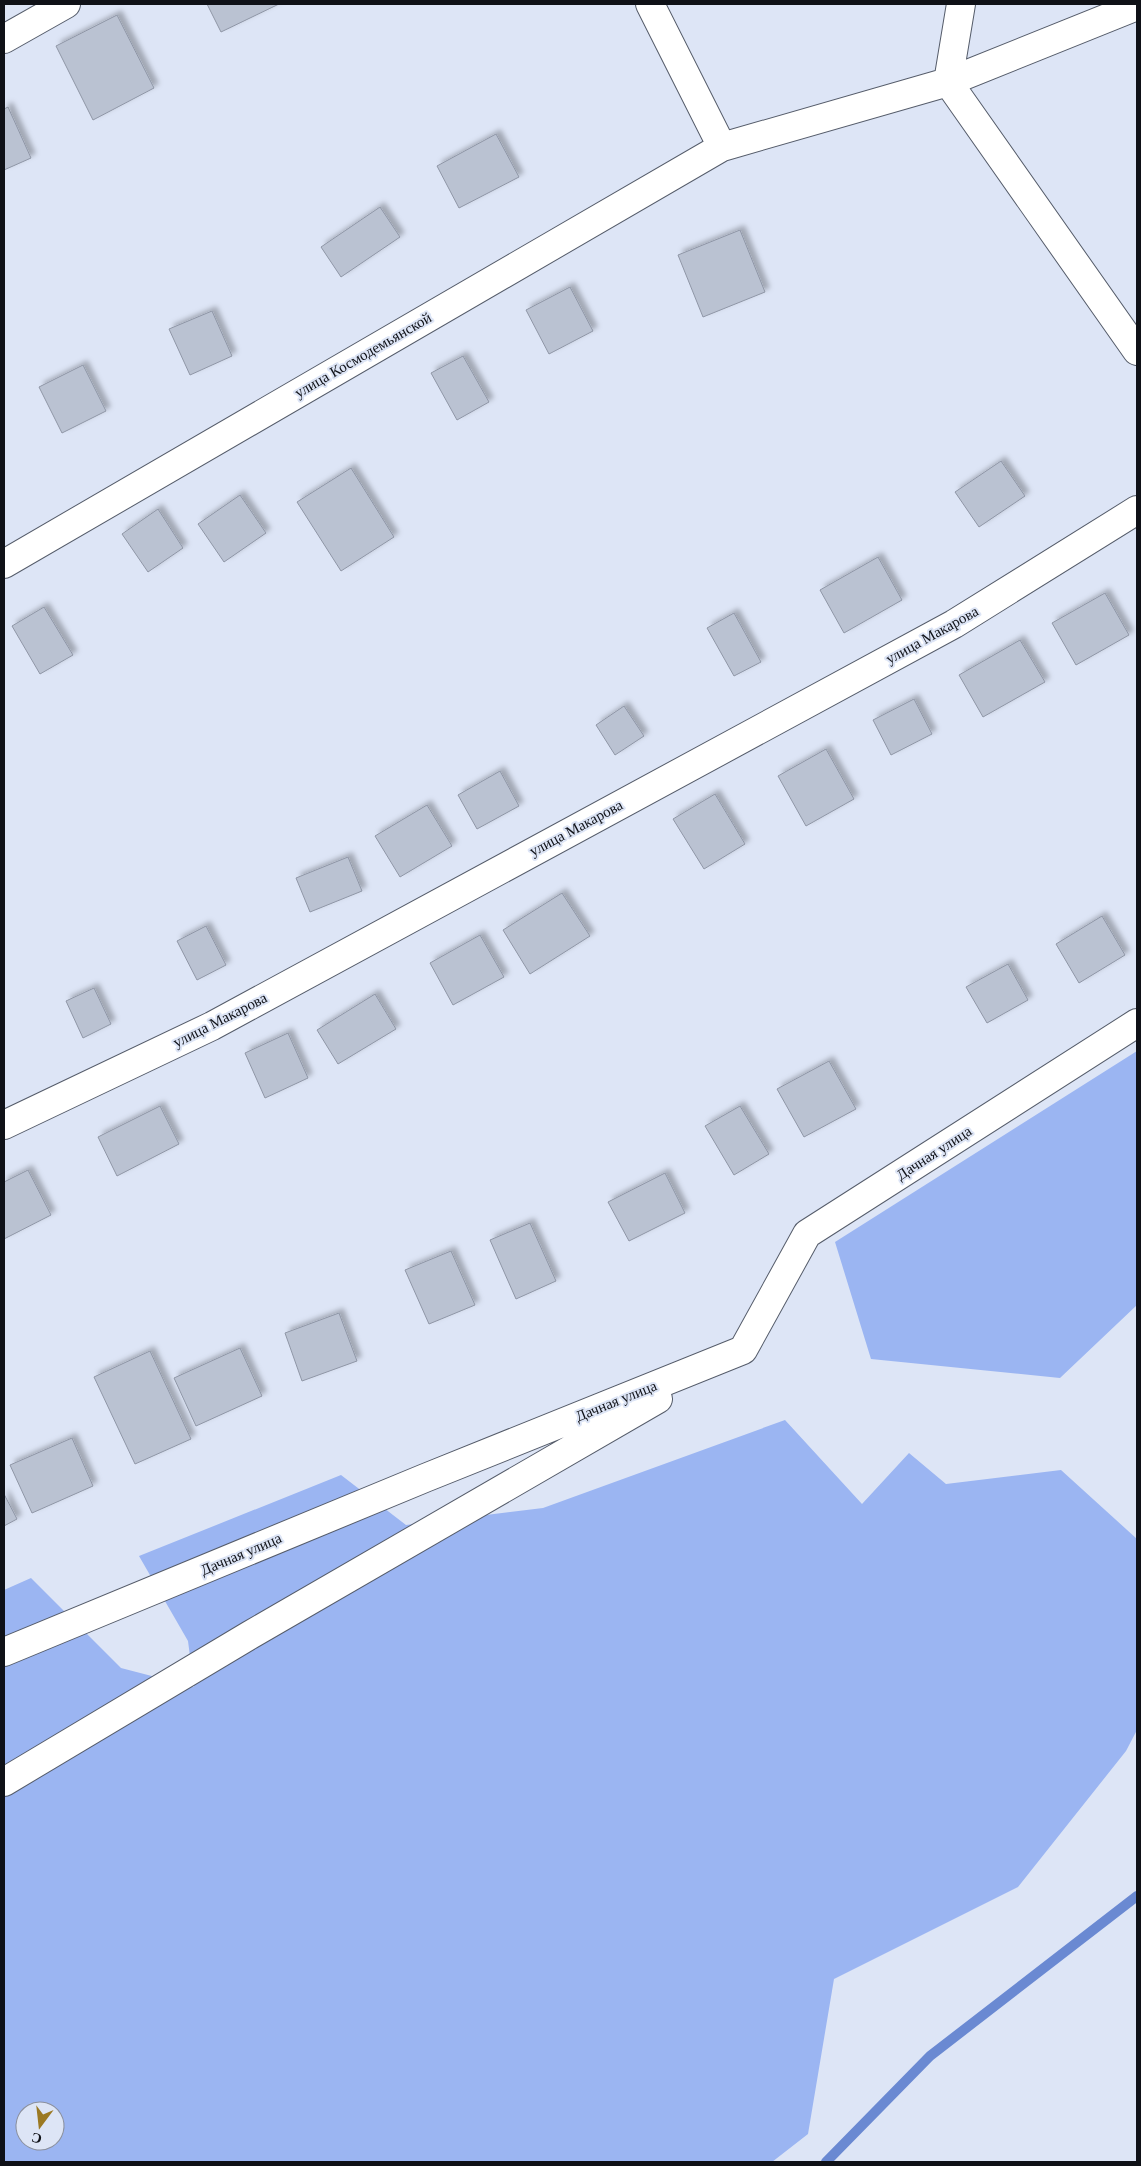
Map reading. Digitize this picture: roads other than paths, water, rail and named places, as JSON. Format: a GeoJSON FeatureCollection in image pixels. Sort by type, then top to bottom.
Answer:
{"type":"FeatureCollection","features":[{"type":"Feature","properties":{"kind":"street"},"geometry":{"type":"LineString","coordinates":[[4,39],[66,4]]}},
{"type":"Feature","properties":{"kind":"street"},"geometry":{"type":"LineString","coordinates":[[650,4],[722,147]]}},
{"type":"Feature","properties":{"kind":"street"},"geometry":{"type":"LineString","coordinates":[[962,4],[948,82],[1137,351]]}},
{"type":"Feature","properties":{"kind":"street","name":"улица Космодемьянской"},"geometry":{"type":"LineString","coordinates":[[4,564],[722,147],[948,82],[1137,6]]}},
{"type":"Feature","properties":{"kind":"street","name":"улица Макарова"},"geometry":{"type":"LineString","coordinates":[[4,1125],[212,1026],[954,624],[1137,510]]}},
{"type":"Feature","properties":{"kind":"street","name":"Дачная улица"},"geometry":{"type":"LineString","coordinates":[[4,1652],[425,1478],[743,1350],[807,1234],[1137,1023]]}},
{"type":"Feature","properties":{"kind":"street"},"geometry":{"type":"LineString","coordinates":[[4,1782],[250,1635],[743,1350]]}},
{"type":"Feature","properties":{"kind":"waterway"},"geometry":{"type":"LineString","coordinates":[[826,2162],[930,2056],[1137,1896]]}}]}
